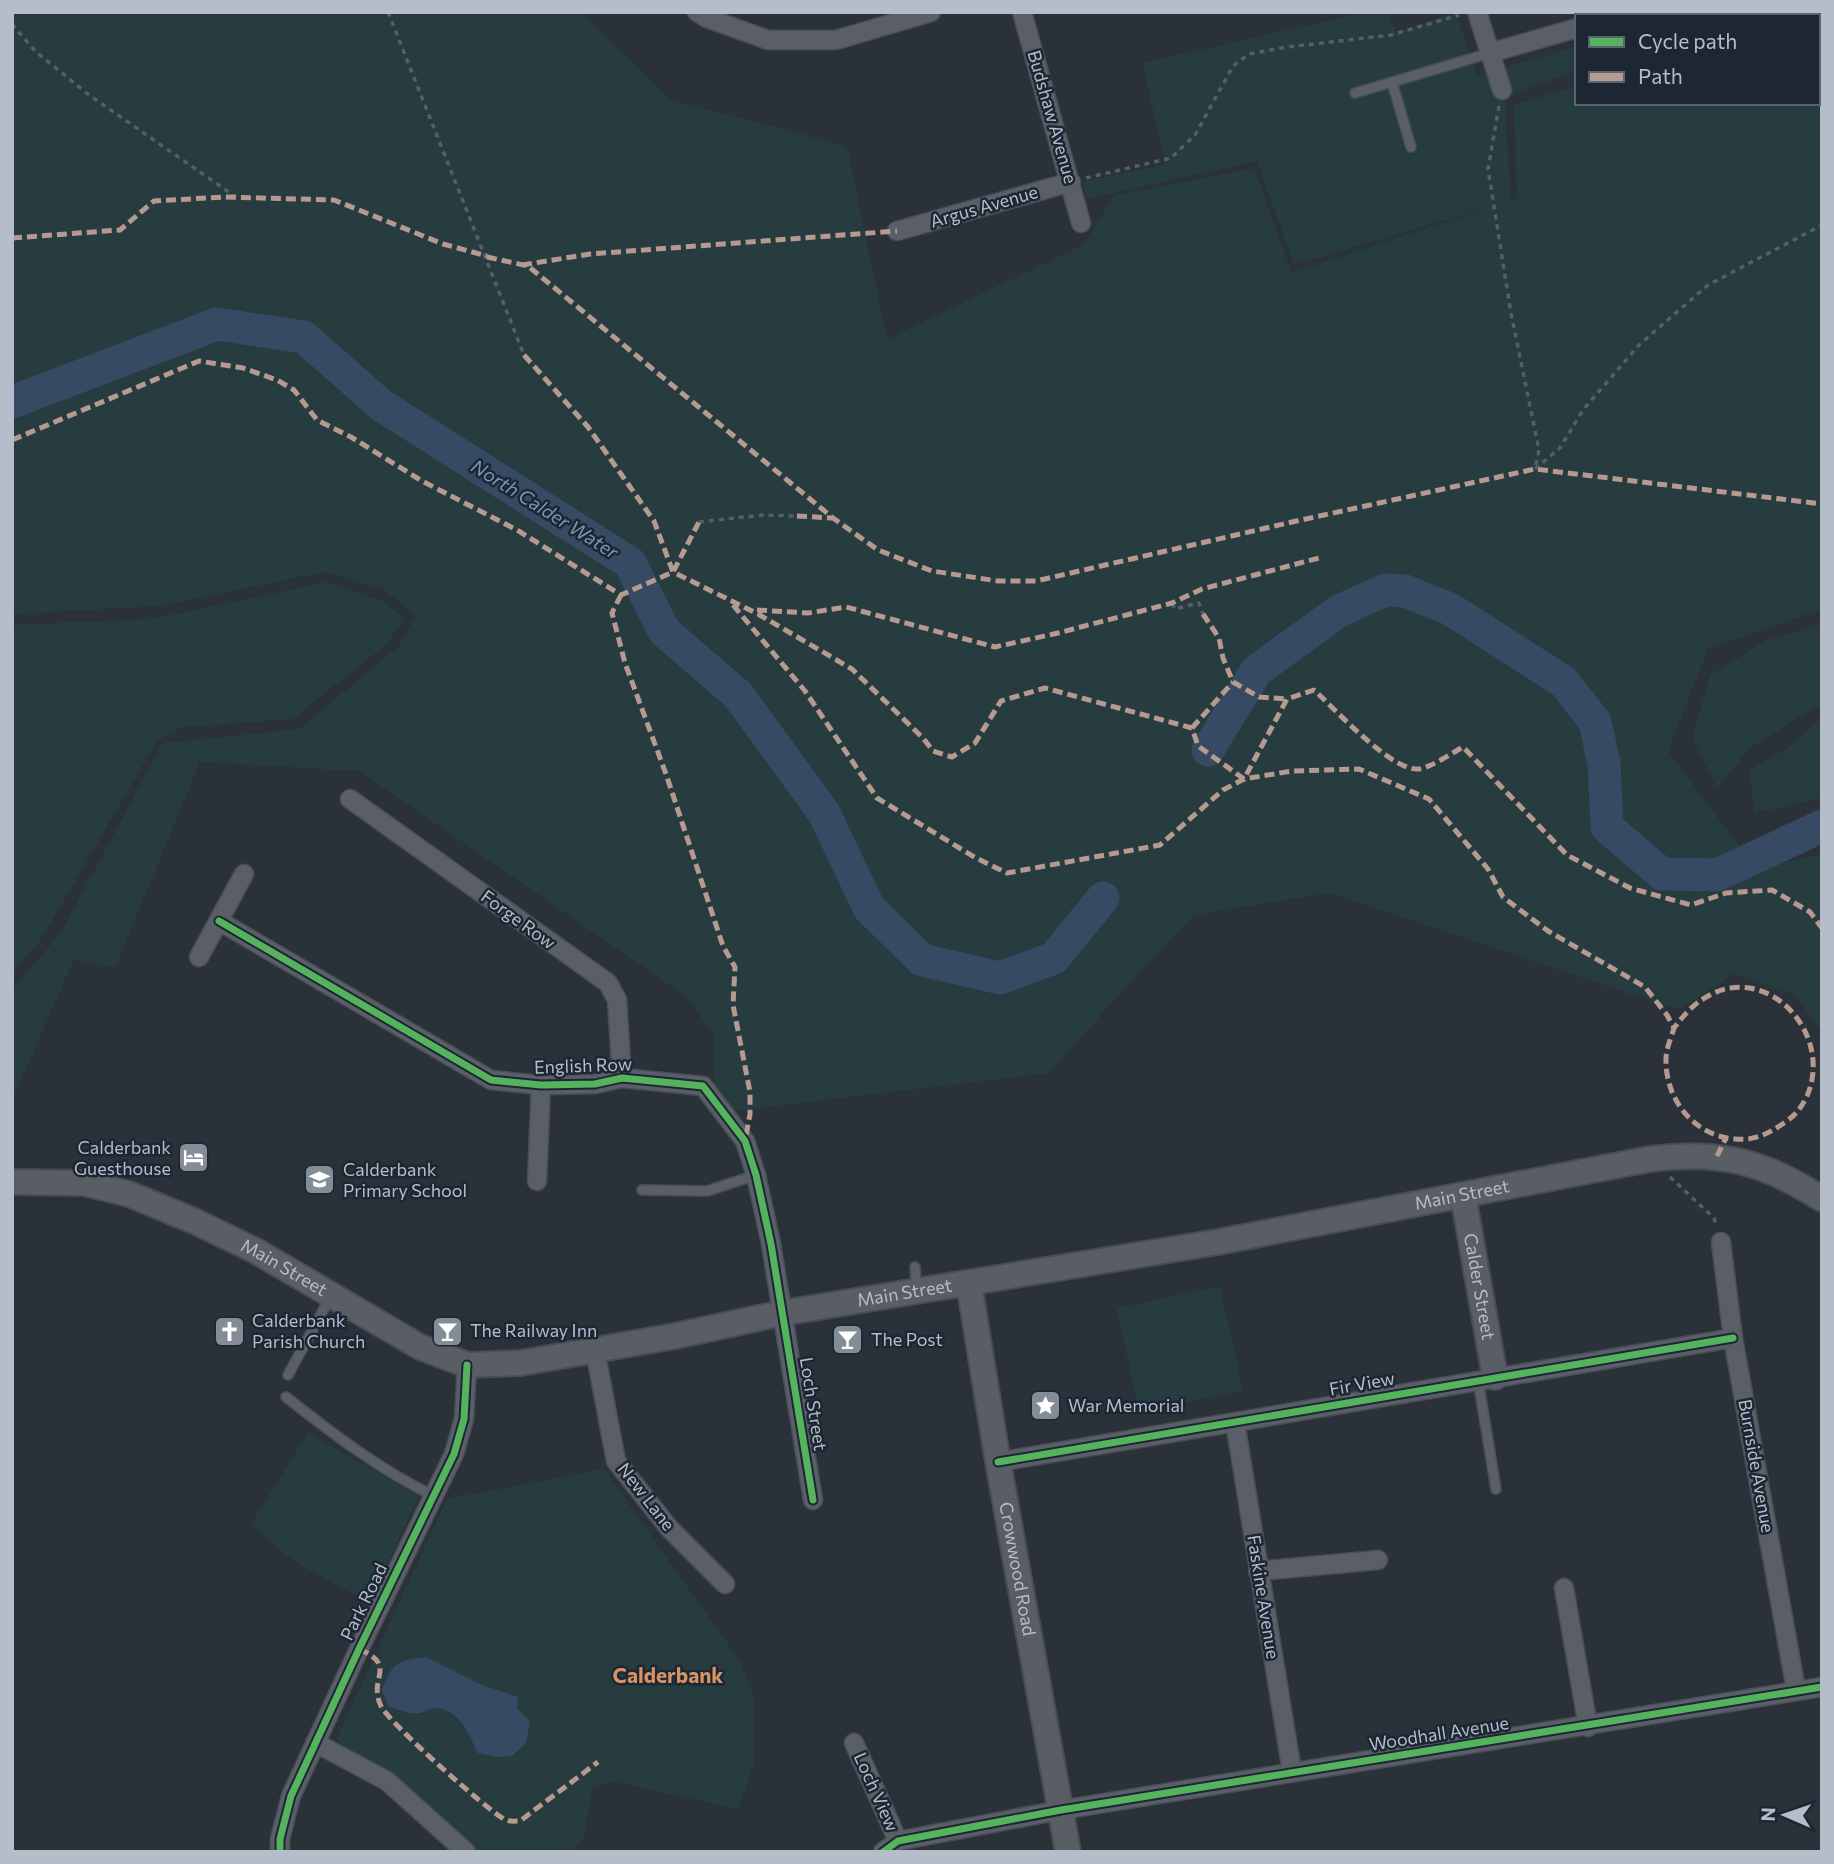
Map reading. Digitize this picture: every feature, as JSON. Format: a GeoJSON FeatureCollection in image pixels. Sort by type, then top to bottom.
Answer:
{"type":"FeatureCollection","features":[{"type":"Feature","properties":{"kind":"main road","name":"Main Street"},"geometry":{"type":"LineString","coordinates":[[12,1182],[84,1183],[129,1194],[256,1251],[420,1347],[467,1365],[521,1363],[595,1350],[782,1313],[916,1279],[969,1284],[1218,1242],[1650,1159],[1684,1155],[1717,1156],[1790,1179],[1822,1199]]}},
{"type":"Feature","properties":{"kind":"main road","name":"Calder Street"},"geometry":{"type":"LineString","coordinates":[[1463,1195],[1487,1378]]}},
{"type":"Feature","properties":{"kind":"main road","name":"Crowwood Road"},"geometry":{"type":"LineString","coordinates":[[969,1284],[1068,1852]]}},
{"type":"Feature","properties":{"kind":"street"},"geometry":{"type":"LineString","coordinates":[[697,12],[768,40],[836,40],[911,15],[930,12]]}},
{"type":"Feature","properties":{"kind":"street","name":"Budshaw Avenue"},"geometry":{"type":"LineString","coordinates":[[1022,12],[1081,223]]}},
{"type":"Feature","properties":{"kind":"street"},"geometry":{"type":"LineString","coordinates":[[1471,13],[1490,53],[1502,90]]}},
{"type":"Feature","properties":{"kind":"street"},"geometry":{"type":"LineString","coordinates":[[1490,53],[1575,29]]}},
{"type":"Feature","properties":{"kind":"street","name":"Argus Avenue"},"geometry":{"type":"LineString","coordinates":[[897,231],[1071,182]]}},
{"type":"Feature","properties":{"kind":"street","name":"Forge Row"},"geometry":{"type":"LineString","coordinates":[[350,799],[608,983],[617,1000],[622,1078]]}},
{"type":"Feature","properties":{"kind":"street"},"geometry":{"type":"LineString","coordinates":[[199,957],[244,874]]}},
{"type":"Feature","properties":{"kind":"street","name":"English Row"},"geometry":{"type":"LineString","coordinates":[[219,921],[491,1080],[541,1085],[595,1084],[622,1078],[703,1086],[745,1141],[756,1175],[771,1244],[782,1313]]}},
{"type":"Feature","properties":{"kind":"street"},"geometry":{"type":"LineString","coordinates":[[537,1181],[541,1085]]}},
{"type":"Feature","properties":{"kind":"street","name":"Burnside Avenue"},"geometry":{"type":"LineString","coordinates":[[1721,1242],[1733,1338],[1796,1690]]}},
{"type":"Feature","properties":{"kind":"street","name":"Loch Street"},"geometry":{"type":"LineString","coordinates":[[782,1313],[813,1500]]}},
{"type":"Feature","properties":{"kind":"street","name":"Fir View"},"geometry":{"type":"LineString","coordinates":[[998,1462],[1733,1338]]}},
{"type":"Feature","properties":{"kind":"street","name":"New Lane"},"geometry":{"type":"LineString","coordinates":[[595,1350],[616,1461],[669,1528],[725,1584]]}},
{"type":"Feature","properties":{"kind":"street","name":"Park Road"},"geometry":{"type":"LineString","coordinates":[[280,1852],[280,1839],[291,1796],[454,1454],[464,1419],[467,1365]]}},
{"type":"Feature","properties":{"kind":"street","name":"Faskine Avenue"},"geometry":{"type":"LineString","coordinates":[[1236,1422],[1292,1772]]}},
{"type":"Feature","properties":{"kind":"street"},"geometry":{"type":"LineString","coordinates":[[1258,1571],[1378,1560]]}},
{"type":"Feature","properties":{"kind":"street"},"geometry":{"type":"LineString","coordinates":[[1564,1588],[1588,1727]]}},
{"type":"Feature","properties":{"kind":"street","name":"Woodhall Avenue"},"geometry":{"type":"LineString","coordinates":[[898,1841],[1061,1810],[1588,1727],[1822,1687]]}},
{"type":"Feature","properties":{"kind":"street"},"geometry":{"type":"LineString","coordinates":[[316,1743],[387,1781],[466,1852]]}},
{"type":"Feature","properties":{"kind":"street","name":"Loch View"},"geometry":{"type":"LineString","coordinates":[[854,1743],[898,1841]]}},
{"type":"Feature","properties":{"kind":"street"},"geometry":{"type":"LineString","coordinates":[[883,1852],[898,1841]]}},
{"type":"Feature","properties":{"kind":"lane"},"geometry":{"type":"LineString","coordinates":[[1356,93],[1490,53]]}},
{"type":"Feature","properties":{"kind":"lane"},"geometry":{"type":"LineString","coordinates":[[1392,82],[1411,147]]}},
{"type":"Feature","properties":{"kind":"lane"},"geometry":{"type":"LineString","coordinates":[[642,1190],[707,1191],[756,1175]]}},
{"type":"Feature","properties":{"kind":"lane"},"geometry":{"type":"LineString","coordinates":[[288,1374],[331,1296]]}},
{"type":"Feature","properties":{"kind":"lane"},"geometry":{"type":"LineString","coordinates":[[1487,1378],[1496,1489]]}},
{"type":"Feature","properties":{"kind":"lane"},"geometry":{"type":"LineString","coordinates":[[286,1397],[342,1442],[434,1496]]}},
{"type":"Feature","properties":{"kind":"path"},"geometry":{"type":"LineString","coordinates":[[388,12],[524,355]]}},
{"type":"Feature","properties":{"kind":"path"},"geometry":{"type":"LineString","coordinates":[[1071,182],[1171,158],[1195,135],[1233,66],[1249,54],[1391,35],[1471,13]]}},
{"type":"Feature","properties":{"kind":"path"},"geometry":{"type":"LineString","coordinates":[[12,24],[35,51],[89,95],[236,197]]}},
{"type":"Feature","properties":{"kind":"path"},"geometry":{"type":"LineString","coordinates":[[1502,90],[1488,169],[1511,313],[1539,450],[1535,469],[1560,448],[1583,410],[1639,345],[1708,285],[1822,225]]}},
{"type":"Feature","properties":{"kind":"path"},"geometry":{"type":"LineString","coordinates":[[699,522],[762,515],[797,516]]}},
{"type":"Feature","properties":{"kind":"path"},"geometry":{"type":"LineString","coordinates":[[1172,603],[1175,610],[1199,603],[1203,614]]}},
{"type":"Feature","properties":{"kind":"path"},"geometry":{"type":"LineString","coordinates":[[1650,1159],[1714,1218],[1721,1242]]}},
{"type":"Feature","properties":{"kind":"green space"},"geometry":{"type":"Polygon","coordinates":[[[12,12],[580,12],[672,100],[847,146],[887,339],[1083,245],[1114,196],[1254,168],[1292,273],[1492,206],[1294,265],[1257,161],[1087,199],[1082,182],[1166,164],[1142,63],[1367,12],[1388,12],[1396,33],[1455,12],[1478,76],[1575,47],[1575,72],[1519,91],[1505,101],[1511,200],[1517,198],[1514,105],[1575,87],[1575,105],[1820,105],[1819,14],[1822,13],[1822,609],[1708,649],[1668,751],[1756,868],[1822,854],[1822,1033],[1795,995],[1734,974],[1679,1010],[1329,893],[1194,915],[1049,1073],[734,1111],[714,1084],[714,1035],[687,997],[359,771],[200,762],[115,968],[74,959],[12,1101],[12,989],[60,934],[163,743],[299,729],[399,646],[415,616],[384,589],[324,572],[160,606],[12,614],[12,12]]]}},
{"type":"Feature","properties":{"kind":"green space"},"geometry":{"type":"Polygon","coordinates":[[[326,582],[382,601],[405,618],[386,645],[292,719],[183,727],[158,739],[42,938],[12,973],[12,625],[153,619],[326,582]]]}},
{"type":"Feature","properties":{"kind":"green space"},"geometry":{"type":"Polygon","coordinates":[[[1822,624],[1822,705],[1750,748],[1717,788],[1692,739],[1710,675],[1767,640],[1822,624]]]}},
{"type":"Feature","properties":{"kind":"green space"},"geometry":{"type":"Polygon","coordinates":[[[1822,716],[1822,798],[1754,813],[1750,770],[1791,746],[1822,716]]]}},
{"type":"Feature","properties":{"kind":"green space"},"geometry":{"type":"Polygon","coordinates":[[[1220,1286],[1243,1390],[1139,1413],[1117,1308],[1220,1286]]]}},
{"type":"Feature","properties":{"kind":"green space"},"geometry":{"type":"Polygon","coordinates":[[[308,1433],[419,1496],[369,1603],[292,1560],[251,1524],[308,1433]]]}},
{"type":"Feature","properties":{"kind":"green space"},"geometry":{"type":"Polygon","coordinates":[[[604,1469],[740,1661],[753,1695],[753,1767],[738,1809],[615,1782],[593,1787],[583,1840],[574,1846],[575,1852],[477,1852],[391,1773],[345,1753],[337,1738],[447,1499],[604,1469]]]}},
{"type":"Feature","properties":{"kind":"water"},"geometry":{"type":"Polygon","coordinates":[[[426,1657],[482,1685],[518,1697],[517,1709],[530,1721],[526,1743],[512,1756],[497,1757],[478,1753],[463,1724],[452,1713],[437,1708],[413,1713],[388,1706],[382,1690],[393,1668],[408,1660],[426,1657]]]}},
{"type":"Feature","properties":{"kind":"waterway","name":"North Calder Water"},"geometry":{"type":"LineString","coordinates":[[12,402],[217,324],[304,337],[381,405],[630,563],[664,631],[738,695],[824,813],[869,908],[922,960],[1000,978],[1054,958],[1103,898]]}},
{"type":"Feature","properties":{"kind":"waterway","name":"North Calder Water"},"geometry":{"type":"LineString","coordinates":[[1208,750],[1256,671],[1339,611],[1385,590],[1405,591],[1450,609],[1564,682],[1595,722],[1604,764],[1607,827],[1662,874],[1717,875],[1822,826]]}},
{"type":"Feature","properties":{"kind":"marked path"},"geometry":{"type":"LineString","coordinates":[[12,238],[120,230],[154,201],[224,197],[334,200],[443,244],[487,256]]}},
{"type":"Feature","properties":{"kind":"marked path"},"geometry":{"type":"LineString","coordinates":[[522,265],[590,254],[897,231]]}},
{"type":"Feature","properties":{"kind":"marked path"},"geometry":{"type":"LineString","coordinates":[[487,257],[528,266],[833,518],[878,550],[932,571],[998,581],[1036,581],[1535,469],[1822,504]]}},
{"type":"Feature","properties":{"kind":"marked path"},"geometry":{"type":"LineString","coordinates":[[524,355],[588,427],[654,521],[673,572],[758,614],[852,669],[933,751],[952,757],[975,743],[1001,701],[1045,688],[1192,728],[1198,746],[1244,779],[1287,699],[1314,690],[1379,750],[1408,767],[1424,768],[1463,747],[1567,855],[1630,888],[1691,905],[1726,893],[1772,890],[1810,912],[1822,928]]}},
{"type":"Feature","properties":{"kind":"marked path"},"geometry":{"type":"LineString","coordinates":[[12,440],[199,361],[243,368],[277,380],[294,390],[317,420],[351,437],[422,481],[517,530],[621,595],[673,572],[699,522]]}},
{"type":"Feature","properties":{"kind":"marked path"},"geometry":{"type":"LineString","coordinates":[[797,516],[832,518]]}},
{"type":"Feature","properties":{"kind":"marked path"},"geometry":{"type":"LineString","coordinates":[[757,610],[808,613],[846,607],[995,647],[1172,603],[1202,589],[1319,558]]}},
{"type":"Feature","properties":{"kind":"marked path"},"geometry":{"type":"LineString","coordinates":[[621,595],[612,613],[625,663],[666,774],[723,946],[735,967],[733,1005],[750,1092],[750,1114],[745,1141]]}},
{"type":"Feature","properties":{"kind":"marked path"},"geometry":{"type":"LineString","coordinates":[[733,605],[805,691],[877,798],[976,858],[1007,873],[1160,845],[1223,790],[1244,779],[1292,771],[1359,769],[1429,799],[1488,869],[1503,897],[1548,931],[1645,987],[1674,1028],[1666,1055],[1667,1074],[1677,1101],[1695,1123],[1720,1136],[1748,1139],[1778,1127],[1792,1117],[1803,1104],[1813,1073],[1811,1049],[1803,1028],[1790,1010],[1773,996],[1753,989],[1731,988],[1708,996],[1698,1003],[1674,1028]]}},
{"type":"Feature","properties":{"kind":"marked path"},"geometry":{"type":"LineString","coordinates":[[1203,614],[1219,638],[1223,658],[1233,682],[1259,697],[1287,699]]}},
{"type":"Feature","properties":{"kind":"marked path"},"geometry":{"type":"LineString","coordinates":[[1192,728],[1233,682]]}},
{"type":"Feature","properties":{"kind":"marked path"},"geometry":{"type":"LineString","coordinates":[[1717,1156],[1726,1138]]}},
{"type":"Feature","properties":{"kind":"marked path"},"geometry":{"type":"LineString","coordinates":[[359,1649],[371,1655],[380,1667],[378,1696],[388,1715],[459,1783],[506,1820],[520,1821],[598,1762]]}},
{"type":"Feature","properties":{"kind":"cycle path"},"geometry":{"type":"LineString","coordinates":[[219,921],[491,1080],[541,1085],[595,1084],[622,1078],[703,1086],[745,1141],[756,1175],[771,1244],[813,1500]]}},
{"type":"Feature","properties":{"kind":"cycle path"},"geometry":{"type":"LineString","coordinates":[[998,1462],[1733,1338]]}},
{"type":"Feature","properties":{"kind":"cycle path"},"geometry":{"type":"LineString","coordinates":[[280,1852],[280,1839],[291,1796],[454,1454],[464,1419],[467,1365]]}},
{"type":"Feature","properties":{"kind":"cycle path"},"geometry":{"type":"LineString","coordinates":[[883,1852],[898,1841],[1061,1810],[1822,1687]]}},
{"type":"Feature","properties":{"kind":"place","name":"Calderbank Guesthouse"},"geometry":{"type":"Point","coordinates":[194,1158]}},
{"type":"Feature","properties":{"kind":"place","name":"Calderbank Primary School"},"geometry":{"type":"Point","coordinates":[320,1180]}},
{"type":"Feature","properties":{"kind":"place","name":"Calderbank Parish Church"},"geometry":{"type":"Point","coordinates":[229,1331]}},
{"type":"Feature","properties":{"kind":"place","name":"The Railway Inn"},"geometry":{"type":"Point","coordinates":[447,1331]}},
{"type":"Feature","properties":{"kind":"place","name":"The Post"},"geometry":{"type":"Point","coordinates":[848,1340]}},
{"type":"Feature","properties":{"kind":"place","name":"War Memorial"},"geometry":{"type":"Point","coordinates":[1045,1406]}},
{"type":"Feature","properties":{"kind":"district","name":"Calderbank"},"geometry":{"type":"Point","coordinates":[668,1676]}}]}
